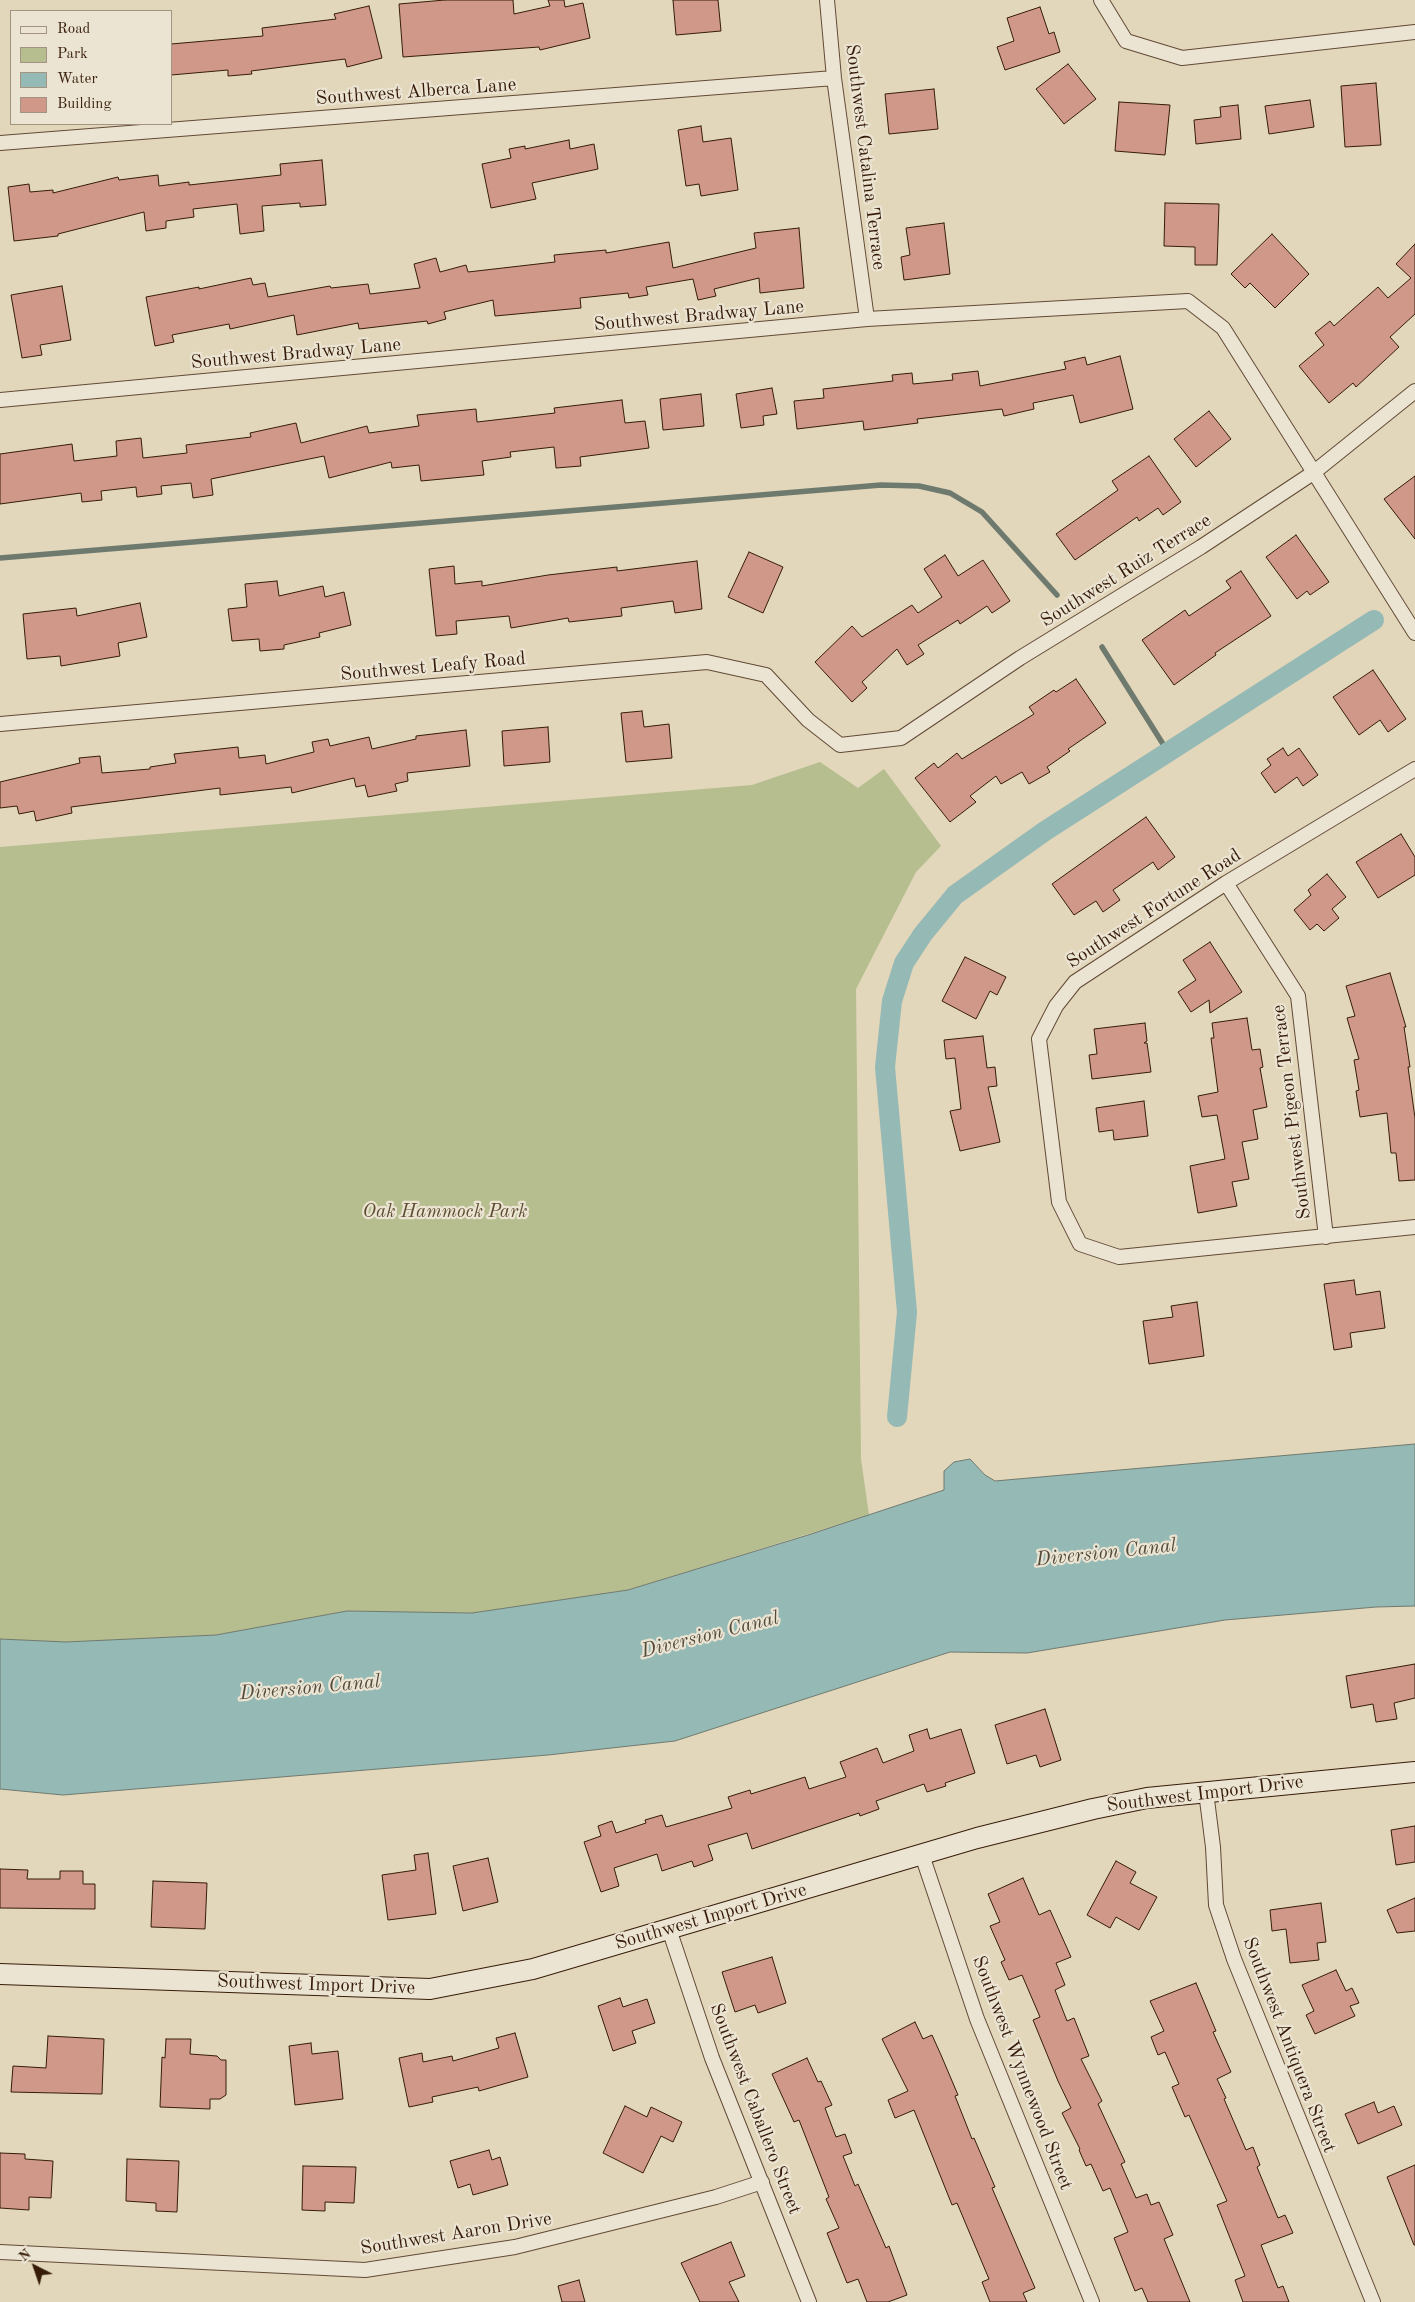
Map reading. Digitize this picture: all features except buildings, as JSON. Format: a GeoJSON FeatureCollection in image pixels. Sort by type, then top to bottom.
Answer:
{"type":"FeatureCollection","features":[{"type":"Feature","properties":{"kind":"street","name":"Southwest Catalina Terrace"},"geometry":{"type":"LineString","coordinates":[[827,0],[834,78],[867,320]]}},
{"type":"Feature","properties":{"kind":"street"},"geometry":{"type":"LineString","coordinates":[[1101,0],[1126,41],[1182,58],[1415,32]]}},
{"type":"Feature","properties":{"kind":"street","name":"Southwest Alberca Lane"},"geometry":{"type":"LineString","coordinates":[[0,143],[834,78]]}},
{"type":"Feature","properties":{"kind":"street","name":"Southwest Bradway Lane"},"geometry":{"type":"LineString","coordinates":[[0,400],[867,320],[1188,300],[1223,328],[1313,474],[1415,633]]}},
{"type":"Feature","properties":{"kind":"street","name":"Southwest Ruiz Terrace"},"geometry":{"type":"LineString","coordinates":[[840,745],[901,738],[1020,658],[1201,547],[1313,474],[1415,391]]}},
{"type":"Feature","properties":{"kind":"street","name":"Southwest Leafy Road"},"geometry":{"type":"LineString","coordinates":[[0,724],[707,662],[766,675],[808,720],[840,745]]}},
{"type":"Feature","properties":{"kind":"street","name":"Southwest Fortune Road"},"geometry":{"type":"LineString","coordinates":[[1326,1237],[1119,1257],[1080,1244],[1059,1202],[1039,1039],[1056,1006],[1075,982],[1226,883],[1415,768]]}},
{"type":"Feature","properties":{"kind":"street","name":"Southwest Pigeon Terrace"},"geometry":{"type":"LineString","coordinates":[[1226,883],[1298,996],[1326,1237]]}},
{"type":"Feature","properties":{"kind":"street"},"geometry":{"type":"LineString","coordinates":[[1326,1237],[1415,1227]]}},
{"type":"Feature","properties":{"kind":"street","name":"Southwest Import Drive"},"geometry":{"type":"LineString","coordinates":[[0,1974],[430,1989],[533,1969],[977,1838],[1093,1809],[1147,1798],[1415,1772]]}},
{"type":"Feature","properties":{"kind":"street","name":"Southwest Antiquera Street"},"geometry":{"type":"LineString","coordinates":[[1206,1792],[1213,1847],[1216,1905],[1228,1941],[1372,2302]]}},
{"type":"Feature","properties":{"kind":"street","name":"Southwest Wynnewood Street"},"geometry":{"type":"LineString","coordinates":[[922,1855],[977,2019],[1092,2302]]}},
{"type":"Feature","properties":{"kind":"street","name":"Southwest Caballero Street"},"geometry":{"type":"LineString","coordinates":[[669,1929],[712,2058],[809,2302]]}},
{"type":"Feature","properties":{"kind":"street","name":"Southwest Aaron Drive"},"geometry":{"type":"LineString","coordinates":[[0,2252],[365,2270],[515,2247],[706,2199],[762,2182]]}},
{"type":"Feature","properties":{"kind":"green space","name":"Oak Hammock Park"},"geometry":{"type":"Polygon","coordinates":[[[820,762],[858,788],[884,769],[941,846],[916,872],[856,989],[861,1459],[869,1515],[628,1590],[472,1613],[347,1611],[216,1635],[66,1642],[0,1639],[0,847],[752,785],[820,762]]]}},
{"type":"Feature","properties":{"kind":"water","name":"Diversion Canal"},"geometry":{"type":"Polygon","coordinates":[[[1415,1444],[1415,1606],[1376,1607],[1225,1620],[1027,1653],[950,1652],[675,1741],[548,1755],[63,1795],[0,1789],[0,1639],[66,1642],[216,1635],[347,1611],[472,1613],[628,1590],[808,1535],[944,1490],[944,1471],[954,1462],[970,1459],[985,1475],[995,1481],[1415,1444]]]}},
{"type":"Feature","properties":{"kind":"waterway"},"geometry":{"type":"LineString","coordinates":[[0,558],[881,485],[919,486],[950,493],[982,512],[1057,595]]}},
{"type":"Feature","properties":{"kind":"waterway"},"geometry":{"type":"LineString","coordinates":[[897,1417],[907,1312],[885,1067],[892,1001],[904,963],[923,934],[955,895],[1045,831],[1374,620]]}},
{"type":"Feature","properties":{"kind":"waterway"},"geometry":{"type":"LineString","coordinates":[[1102,647],[1168,752]]}}]}
